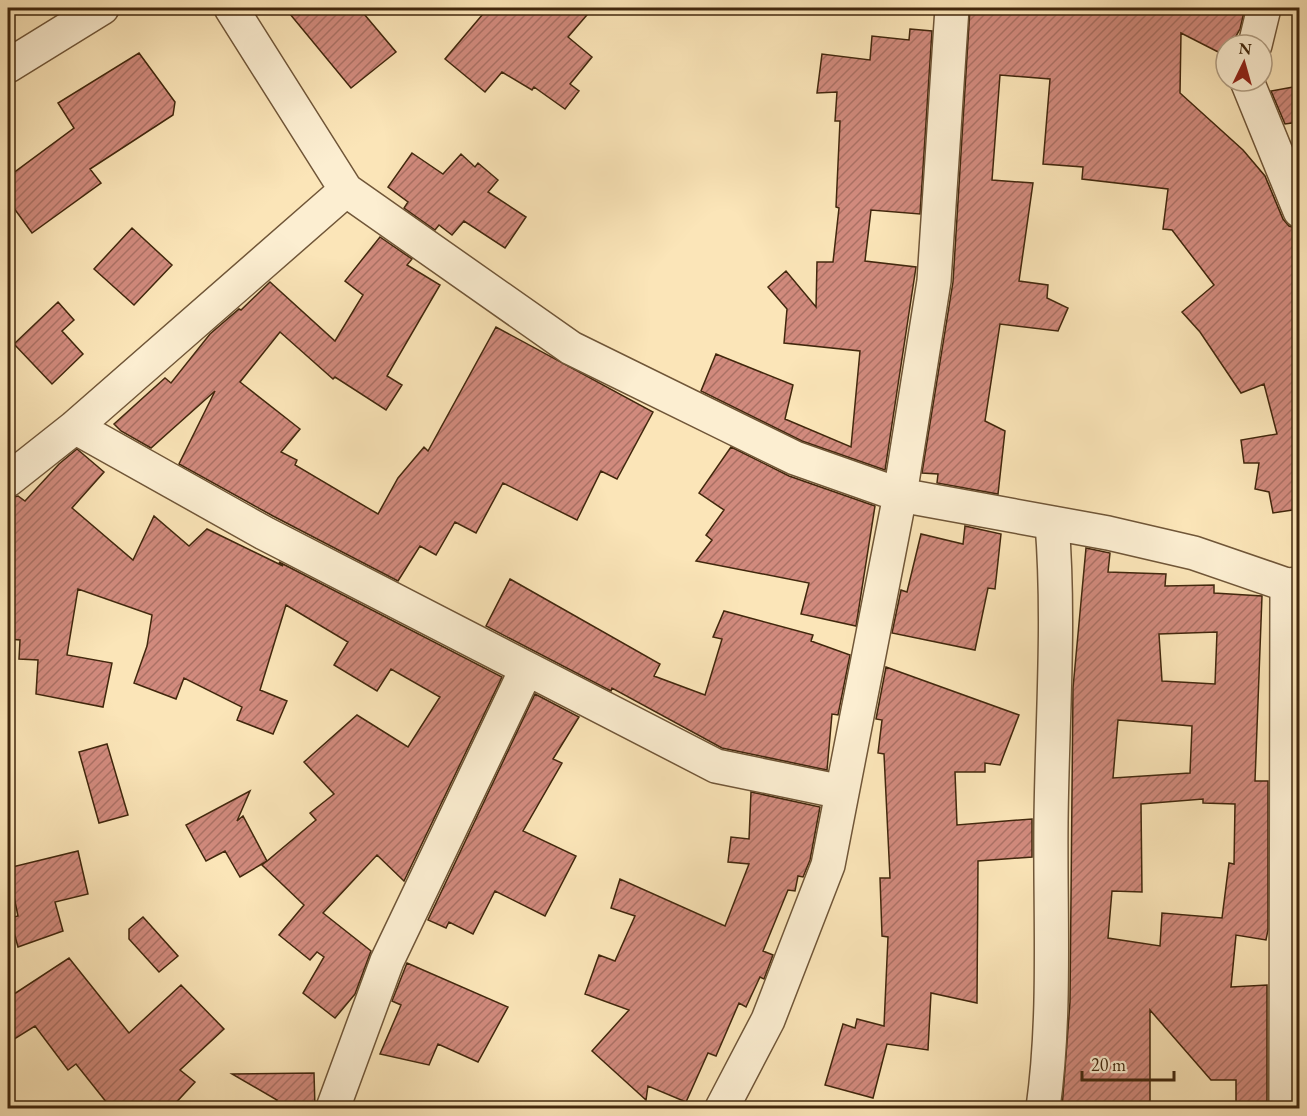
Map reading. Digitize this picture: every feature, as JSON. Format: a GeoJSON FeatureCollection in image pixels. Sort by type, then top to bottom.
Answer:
{"type":"FeatureCollection","features":[{"type":"Feature","properties":{"kind":"street"},"geometry":{"type":"LineString","coordinates":[[8,66],[102,8]]}},
{"type":"Feature","properties":{"kind":"street"},"geometry":{"type":"LineString","coordinates":[[231,8],[346,190],[570,348],[795,458],[900,495],[1052,523],[1194,553],[1293,585],[1286,1108]]}},
{"type":"Feature","properties":{"kind":"street"},"geometry":{"type":"LineString","coordinates":[[722,1108],[768,1020],[828,865],[900,495],[934,281],[952,8]]}},
{"type":"Feature","properties":{"kind":"street"},"geometry":{"type":"LineString","coordinates":[[1258,33],[1264,8]]}},
{"type":"Feature","properties":{"kind":"street"},"geometry":{"type":"LineString","coordinates":[[1252,93],[1299,211]]}},
{"type":"Feature","properties":{"kind":"street"},"geometry":{"type":"LineString","coordinates":[[8,480],[75,428],[346,190]]}},
{"type":"Feature","properties":{"kind":"street"},"geometry":{"type":"LineString","coordinates":[[75,428],[264,533],[716,766],[842,792]]}},
{"type":"Feature","properties":{"kind":"street"},"geometry":{"type":"LineString","coordinates":[[1043,1108],[1049,1028],[1052,766],[1057,672],[1057,579],[1052,523]]}},
{"type":"Feature","properties":{"kind":"street"},"geometry":{"type":"LineString","coordinates":[[333,1108],[387,961],[526,670]]}},
{"type":"Feature","properties":{"kind":"building"},"geometry":{"type":"Polygon","coordinates":[[[285,8],[359,8],[396,52],[351,88],[285,8]]]}},
{"type":"Feature","properties":{"kind":"building"},"geometry":{"type":"Polygon","coordinates":[[[488,8],[593,8],[568,37],[592,57],[570,84],[579,91],[565,109],[534,87],[532,90],[502,72],[485,92],[445,59],[488,8]]]}},
{"type":"Feature","properties":{"kind":"building"},"geometry":{"type":"Polygon","coordinates":[[[970,8],[1245,8],[1238,33],[1214,33],[1214,50],[1181,33],[1180,93],[1243,150],[1265,176],[1283,219],[1289,226],[1299,229],[1299,509],[1273,513],[1269,492],[1255,489],[1259,463],[1244,463],[1241,440],[1277,434],[1264,384],[1241,393],[1200,332],[1182,312],[1214,285],[1172,230],[1163,229],[1168,189],[1082,179],[1083,167],[1043,164],[1050,79],[1000,75],[992,180],[1033,183],[1019,281],[1048,285],[1047,298],[1068,308],[1058,331],[1000,324],[985,421],[1005,431],[998,494],[937,483],[938,474],[922,473],[953,282],[970,8]]]}},
{"type":"Feature","properties":{"kind":"building"},"geometry":{"type":"Polygon","coordinates":[[[910,29],[932,31],[920,214],[871,210],[865,261],[916,267],[885,470],[802,441],[701,391],[716,354],[793,385],[785,419],[851,447],[860,351],[784,343],[787,309],[768,287],[786,271],[816,307],[817,262],[833,262],[839,208],[836,207],[840,121],[835,121],[837,92],[817,93],[822,54],[870,60],[872,36],[909,40],[910,29]]]}},
{"type":"Feature","properties":{"kind":"building"},"geometry":{"type":"Polygon","coordinates":[[[139,53],[175,102],[173,115],[90,169],[101,183],[32,233],[8,200],[8,177],[74,128],[58,103],[139,53]]]}},
{"type":"Feature","properties":{"kind":"building"},"geometry":{"type":"Polygon","coordinates":[[[1299,86],[1299,122],[1285,124],[1272,93],[1274,90],[1299,86]]]}},
{"type":"Feature","properties":{"kind":"building"},"geometry":{"type":"Polygon","coordinates":[[[412,153],[443,174],[461,154],[475,167],[478,163],[498,180],[488,192],[526,217],[505,248],[464,221],[452,235],[439,225],[435,230],[404,208],[408,202],[388,187],[412,153]]]}},
{"type":"Feature","properties":{"kind":"building"},"geometry":{"type":"Polygon","coordinates":[[[132,228],[172,265],[134,305],[94,269],[132,228]]]}},
{"type":"Feature","properties":{"kind":"building"},"geometry":{"type":"Polygon","coordinates":[[[380,237],[412,259],[407,265],[440,285],[387,376],[402,385],[386,410],[335,377],[333,379],[280,332],[240,382],[300,429],[281,452],[297,460],[295,465],[378,514],[398,478],[424,447],[428,451],[496,327],[653,412],[617,479],[601,471],[577,520],[503,483],[476,533],[455,522],[436,555],[420,546],[398,581],[179,464],[215,391],[151,448],[121,431],[114,424],[165,378],[171,383],[210,334],[239,309],[241,310],[270,282],[335,341],[363,295],[345,281],[380,237]]]}},
{"type":"Feature","properties":{"kind":"building"},"geometry":{"type":"Polygon","coordinates":[[[58,302],[74,320],[62,331],[83,354],[52,384],[14,344],[58,302]]]}},
{"type":"Feature","properties":{"kind":"building"},"geometry":{"type":"Polygon","coordinates":[[[731,447],[789,476],[875,506],[856,626],[801,614],[809,583],[696,561],[712,540],[706,535],[724,510],[699,493],[731,447]]]}},
{"type":"Feature","properties":{"kind":"building"},"geometry":{"type":"Polygon","coordinates":[[[77,449],[104,472],[72,508],[133,560],[154,516],[189,546],[207,529],[283,566],[279,562],[502,677],[404,881],[377,855],[323,913],[371,951],[355,994],[335,1018],[303,993],[324,957],[317,952],[310,960],[279,935],[304,905],[262,865],[316,820],[310,813],[334,794],[304,762],[357,715],[408,747],[440,697],[391,669],[377,691],[334,665],[348,642],[286,605],[260,690],[287,701],[273,734],[237,720],[242,707],[184,678],[176,699],[134,683],[147,646],[152,615],[78,589],[67,655],[112,663],[103,707],[36,694],[38,660],[19,659],[20,640],[9,639],[14,571],[8,578],[8,498],[18,496],[25,501],[59,464],[77,449]]]}},
{"type":"Feature","properties":{"kind":"building"},"geometry":{"type":"Polygon","coordinates":[[[965,526],[1001,534],[995,589],[988,588],[975,650],[892,633],[901,590],[907,592],[921,534],[963,544],[965,526]]]}},
{"type":"Feature","properties":{"kind":"building"},"geometry":{"type":"Polygon","coordinates":[[[1086,548],[1110,553],[1108,572],[1166,574],[1165,586],[1214,585],[1214,593],[1262,596],[1255,781],[1268,781],[1268,930],[1266,940],[1236,935],[1231,987],[1267,985],[1267,1108],[1236,1108],[1236,1080],[1211,1080],[1150,1010],[1150,1108],[1062,1108],[1070,1002],[1073,688],[1086,548]],[[1217,632],[1159,634],[1162,681],[1215,684],[1217,632]],[[1118,720],[1113,778],[1190,773],[1192,726],[1118,720]],[[1203,799],[1141,804],[1142,892],[1112,891],[1108,938],[1160,946],[1162,913],[1222,918],[1229,863],[1234,864],[1235,804],[1203,803],[1203,799]]]}},
{"type":"Feature","properties":{"kind":"building"},"geometry":{"type":"Polygon","coordinates":[[[510,579],[660,664],[654,676],[705,695],[722,639],[713,637],[724,611],[813,635],[811,641],[850,655],[838,715],[832,714],[827,770],[722,748],[612,688],[611,691],[486,626],[510,579]]]}},
{"type":"Feature","properties":{"kind":"building"},"geometry":{"type":"Polygon","coordinates":[[[886,667],[1019,715],[1000,765],[985,763],[985,772],[955,772],[957,825],[1032,819],[1032,857],[978,861],[977,1003],[931,993],[928,1050],[887,1044],[873,1098],[825,1085],[843,1024],[855,1028],[857,1019],[884,1026],[888,937],[882,936],[880,878],[890,878],[884,754],[878,753],[882,720],[876,719],[886,667]]]}},
{"type":"Feature","properties":{"kind":"building"},"geometry":{"type":"Polygon","coordinates":[[[535,694],[579,717],[553,759],[562,763],[523,831],[576,856],[545,916],[495,891],[473,934],[449,922],[446,928],[428,920],[535,694]]]}},
{"type":"Feature","properties":{"kind":"building"},"geometry":{"type":"Polygon","coordinates":[[[107,744],[128,815],[99,823],[79,752],[107,744]]]}},
{"type":"Feature","properties":{"kind":"building"},"geometry":{"type":"Polygon","coordinates":[[[250,791],[237,821],[243,816],[267,861],[240,877],[225,851],[206,861],[186,825],[250,791]]]}},
{"type":"Feature","properties":{"kind":"building"},"geometry":{"type":"Polygon","coordinates":[[[751,792],[820,807],[810,860],[803,877],[798,876],[795,891],[788,890],[763,951],[773,955],[764,979],[760,977],[746,1007],[739,1003],[716,1056],[708,1053],[686,1102],[648,1086],[646,1100],[592,1051],[629,1010],[585,994],[599,955],[615,961],[635,916],[611,908],[620,879],[725,926],[749,864],[728,862],[731,837],[749,839],[751,792]]]}},
{"type":"Feature","properties":{"kind":"building"},"geometry":{"type":"Polygon","coordinates":[[[78,851],[88,894],[55,902],[63,931],[18,947],[10,918],[18,916],[8,868],[78,851]]]}},
{"type":"Feature","properties":{"kind":"building"},"geometry":{"type":"Polygon","coordinates":[[[143,917],[178,956],[159,972],[129,939],[129,929],[143,917]]]}},
{"type":"Feature","properties":{"kind":"building"},"geometry":{"type":"Polygon","coordinates":[[[69,958],[129,1033],[181,985],[224,1029],[180,1070],[195,1082],[171,1108],[111,1108],[76,1064],[68,1070],[35,1026],[8,1043],[8,998],[69,958]]]}},
{"type":"Feature","properties":{"kind":"building"},"geometry":{"type":"Polygon","coordinates":[[[407,963],[508,1007],[478,1062],[438,1044],[429,1065],[380,1054],[401,1005],[392,1001],[407,963]]]}},
{"type":"Feature","properties":{"kind":"building"},"geometry":{"type":"Polygon","coordinates":[[[314,1073],[315,1108],[272,1108],[277,1100],[232,1074],[314,1073]]]}}]}
